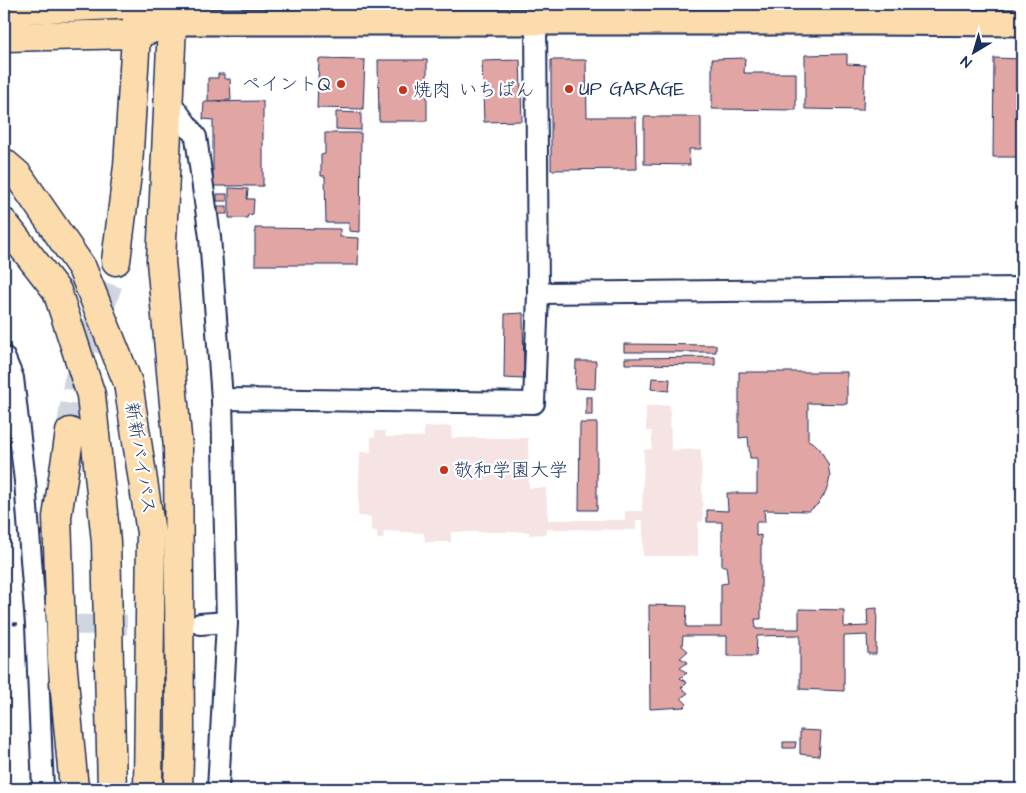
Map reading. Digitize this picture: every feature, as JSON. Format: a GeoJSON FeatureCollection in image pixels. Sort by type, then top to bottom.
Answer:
{"type":"FeatureCollection","features":[{"type":"Feature","properties":{"kind":"highway"},"geometry":{"type":"LineString","coordinates":[[4,10],[138,4],[172,13]]}},
{"type":"Feature","properties":{"kind":"highway"},"geometry":{"type":"LineString","coordinates":[[116,261],[128,166],[138,4]]}},
{"type":"Feature","properties":{"kind":"highway"},"geometry":{"type":"LineString","coordinates":[[4,37],[136,34],[172,13]]}},
{"type":"Feature","properties":{"kind":"highway"},"geometry":{"type":"LineString","coordinates":[[172,13],[161,261],[178,448],[180,728],[178,789]]}},
{"type":"Feature","properties":{"kind":"highway","name":"新新バイパス"},"geometry":{"type":"LineString","coordinates":[[11,169],[82,268],[128,383],[152,533],[148,789]]}},
{"type":"Feature","properties":{"kind":"highway","name":"新新バイパス"},"geometry":{"type":"LineString","coordinates":[[4,223],[57,291],[92,395],[106,542],[112,789]]}},
{"type":"Feature","properties":{"kind":"highway"},"geometry":{"type":"LineString","coordinates":[[70,432],[57,517],[62,658],[74,789]]}},
{"type":"Feature","properties":{"kind":"main road"},"geometry":{"type":"LineString","coordinates":[[172,13],[543,16],[870,13],[1022,23]]}},
{"type":"Feature","properties":{"kind":"street"},"geometry":{"type":"LineString","coordinates":[[222,399],[534,403],[543,16]]}},
{"type":"Feature","properties":{"kind":"street"},"geometry":{"type":"LineString","coordinates":[[168,99],[196,137],[210,237],[222,399],[227,622],[218,789]]}},
{"type":"Feature","properties":{"kind":"street"},"geometry":{"type":"LineString","coordinates":[[538,293],[1022,288]]}},
{"type":"Feature","properties":{"kind":"street"},"geometry":{"type":"LineString","coordinates":[[4,357],[13,378],[39,625],[43,789]]}},
{"type":"Feature","properties":{"kind":"street"},"geometry":{"type":"LineString","coordinates":[[200,624],[227,622]]}},
{"type":"Feature","properties":{"kind":"shaded area","name":"敬和学園大学"},"geometry":{"type":"Polygon","coordinates":[[[670,405],[671,450],[701,449],[703,521],[698,522],[698,556],[643,556],[643,520],[636,520],[636,530],[547,529],[547,534],[529,535],[529,532],[451,532],[451,542],[425,542],[424,533],[384,531],[383,539],[377,539],[377,531],[371,531],[371,517],[358,516],[360,452],[371,452],[371,437],[375,437],[375,431],[385,431],[386,437],[424,437],[424,427],[451,426],[452,438],[528,438],[529,488],[546,488],[548,520],[625,520],[625,511],[642,511],[644,450],[652,449],[652,431],[646,431],[646,406],[670,405]]]}},
{"type":"Feature","properties":{"kind":"building"},"geometry":{"type":"Polygon","coordinates":[[[847,54],[847,64],[865,65],[863,110],[805,109],[805,55],[847,54]]]}},
{"type":"Feature","properties":{"kind":"building"},"geometry":{"type":"Polygon","coordinates":[[[745,58],[744,73],[796,73],[796,110],[712,109],[712,59],[745,58]]]}},
{"type":"Feature","properties":{"kind":"building"},"geometry":{"type":"Polygon","coordinates":[[[994,58],[1022,59],[1022,157],[993,157],[994,58]]]}},
{"type":"Feature","properties":{"kind":"building","name":"ペイントQ"},"geometry":{"type":"Polygon","coordinates":[[[319,59],[365,60],[363,109],[317,108],[319,59]]]}},
{"type":"Feature","properties":{"kind":"building","name":"焼肉 いちばん"},"geometry":{"type":"Polygon","coordinates":[[[378,60],[427,60],[427,121],[379,121],[378,60]]]}},
{"type":"Feature","properties":{"kind":"building"},"geometry":{"type":"Polygon","coordinates":[[[520,60],[522,121],[484,122],[482,61],[520,60]]]}},
{"type":"Feature","properties":{"kind":"building","name":"UP GARAGE"},"geometry":{"type":"Polygon","coordinates":[[[551,60],[586,60],[587,117],[636,117],[637,169],[551,170],[551,60]]]}},
{"type":"Feature","properties":{"kind":"building"},"geometry":{"type":"Polygon","coordinates":[[[218,74],[224,74],[224,79],[230,79],[231,100],[208,101],[208,78],[218,78],[218,74]]]}},
{"type":"Feature","properties":{"kind":"building"},"geometry":{"type":"Polygon","coordinates":[[[263,101],[263,186],[213,186],[213,120],[203,119],[204,102],[263,101]]]}},
{"type":"Feature","properties":{"kind":"building"},"geometry":{"type":"Polygon","coordinates":[[[336,112],[361,113],[361,130],[336,129],[336,112]]]}},
{"type":"Feature","properties":{"kind":"building"},"geometry":{"type":"Polygon","coordinates":[[[644,117],[701,117],[701,149],[689,149],[690,165],[644,164],[644,117]]]}},
{"type":"Feature","properties":{"kind":"building"},"geometry":{"type":"Polygon","coordinates":[[[325,133],[361,133],[360,232],[349,231],[349,223],[326,223],[325,176],[321,176],[321,155],[325,154],[325,133]]]}},
{"type":"Feature","properties":{"kind":"building"},"geometry":{"type":"Polygon","coordinates":[[[229,188],[248,189],[247,199],[254,199],[253,214],[248,215],[247,218],[229,218],[229,188]]]}},
{"type":"Feature","properties":{"kind":"building"},"geometry":{"type":"Polygon","coordinates":[[[217,194],[227,194],[227,201],[217,201],[217,194]]]}},
{"type":"Feature","properties":{"kind":"building"},"geometry":{"type":"Polygon","coordinates":[[[218,206],[227,206],[227,214],[218,214],[218,206]]]}},
{"type":"Feature","properties":{"kind":"building"},"geometry":{"type":"Polygon","coordinates":[[[255,228],[340,229],[340,237],[359,238],[358,265],[255,265],[255,228]]]}},
{"type":"Feature","properties":{"kind":"building"},"geometry":{"type":"Polygon","coordinates":[[[523,313],[524,379],[504,378],[505,314],[523,313]]]}},
{"type":"Feature","properties":{"kind":"building"},"geometry":{"type":"Polygon","coordinates":[[[624,344],[716,345],[716,352],[624,352],[624,344]]]}},
{"type":"Feature","properties":{"kind":"building"},"geometry":{"type":"Polygon","coordinates":[[[715,357],[715,365],[625,364],[625,358],[715,357]]]}},
{"type":"Feature","properties":{"kind":"building"},"geometry":{"type":"Polygon","coordinates":[[[576,361],[596,361],[595,389],[575,388],[576,361]]]}},
{"type":"Feature","properties":{"kind":"building"},"geometry":{"type":"Polygon","coordinates":[[[739,372],[847,372],[847,404],[808,403],[808,440],[820,449],[828,464],[830,477],[824,495],[818,504],[809,511],[764,510],[765,522],[756,522],[756,536],[761,535],[761,619],[755,619],[756,629],[799,629],[799,609],[844,610],[844,627],[868,626],[867,609],[877,608],[876,654],[868,654],[867,635],[844,636],[844,691],[800,689],[800,635],[757,636],[756,656],[727,656],[727,636],[683,636],[682,646],[688,651],[680,658],[688,662],[680,668],[687,673],[680,678],[687,683],[681,688],[688,693],[681,698],[687,704],[684,707],[650,709],[649,605],[687,606],[686,627],[721,627],[721,584],[728,583],[726,566],[722,566],[722,522],[707,522],[707,510],[728,511],[727,493],[757,493],[757,458],[750,458],[748,437],[739,438],[739,372]]]}},
{"type":"Feature","properties":{"kind":"building"},"geometry":{"type":"Polygon","coordinates":[[[652,378],[670,379],[669,391],[651,389],[652,378]]]}},
{"type":"Feature","properties":{"kind":"building"},"geometry":{"type":"Polygon","coordinates":[[[586,397],[592,397],[592,415],[586,415],[586,397]]]}},
{"type":"Feature","properties":{"kind":"building"},"geometry":{"type":"Polygon","coordinates":[[[580,423],[597,423],[597,510],[579,510],[580,423]]]}},
{"type":"Feature","properties":{"kind":"building"},"geometry":{"type":"Polygon","coordinates":[[[800,730],[821,731],[819,756],[800,754],[800,730]]]}},
{"type":"Feature","properties":{"kind":"building"},"geometry":{"type":"Polygon","coordinates":[[[783,742],[796,742],[795,748],[783,748],[783,742]]]}},
{"type":"Feature","properties":{"kind":"tunnel"},"geometry":{"type":"LineString","coordinates":[[70,432],[77,385],[116,261]]}},
{"type":"Feature","properties":{"kind":"tunnel"},"geometry":{"type":"LineString","coordinates":[[47,625],[193,624]]}},
{"type":"Feature","properties":{"kind":"place","name":"ペイントQ"},"geometry":{"type":"Point","coordinates":[341,84]}},
{"type":"Feature","properties":{"kind":"place","name":"UP GARAGE"},"geometry":{"type":"Point","coordinates":[569,89]}},
{"type":"Feature","properties":{"kind":"place","name":"焼肉 いちばん"},"geometry":{"type":"Point","coordinates":[403,90]}},
{"type":"Feature","properties":{"kind":"place","name":"敬和学園大学"},"geometry":{"type":"Point","coordinates":[444,470]}}]}
